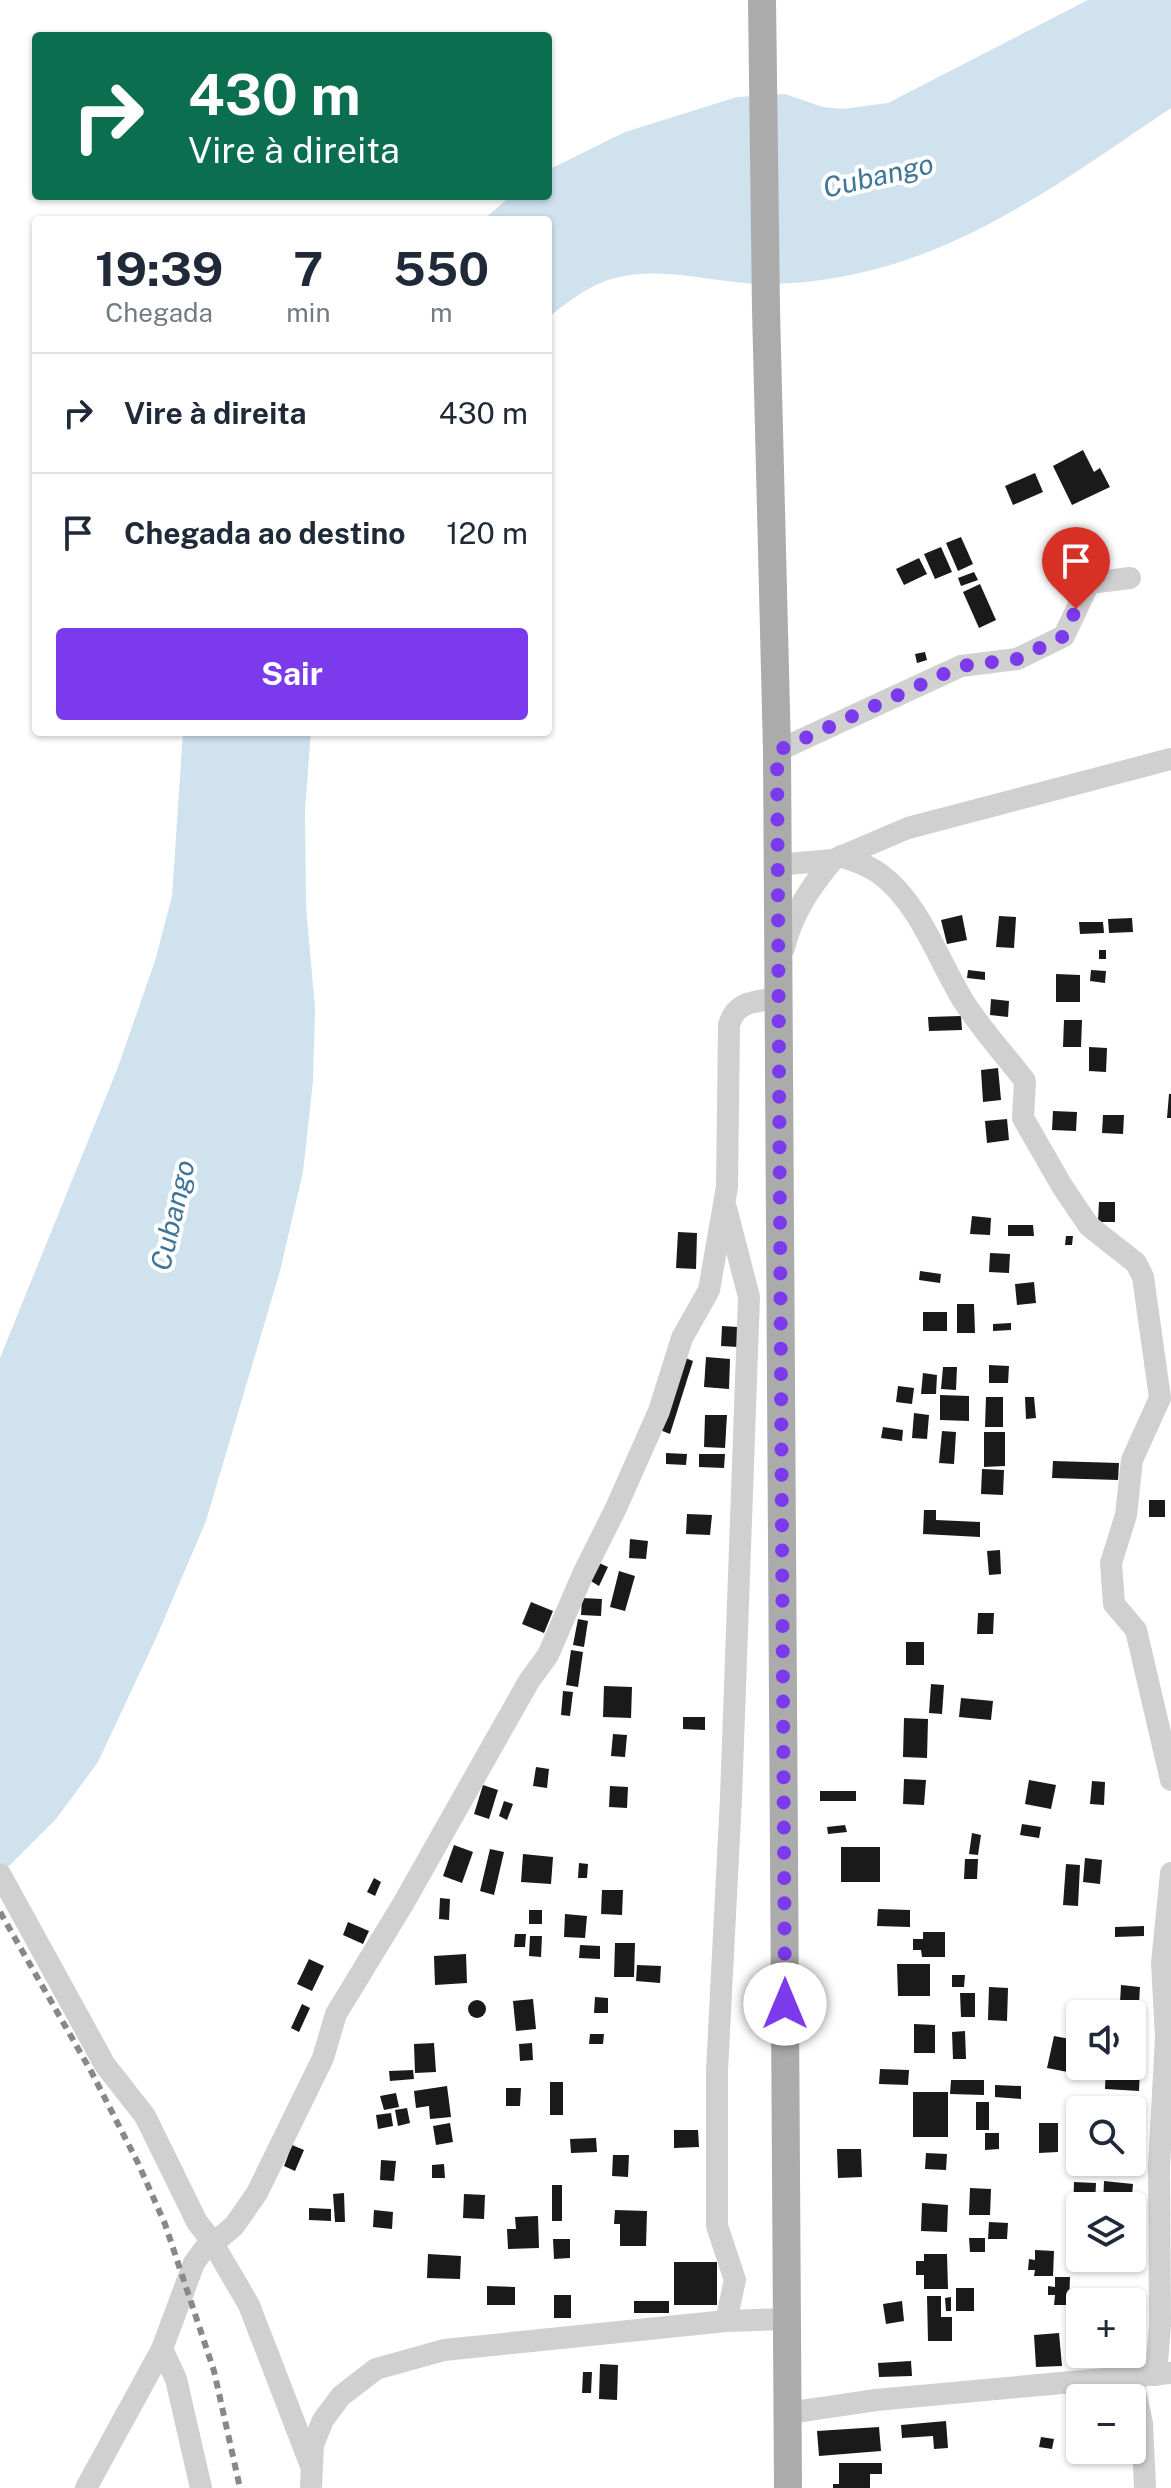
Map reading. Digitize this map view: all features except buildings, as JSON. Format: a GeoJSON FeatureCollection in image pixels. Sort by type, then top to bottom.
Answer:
{"type":"FeatureCollection","features":[{"type":"Feature","properties":{"kind":"main road"},"geometry":{"type":"LineString","coordinates":[[762,0],[777,751],[788,2488]]}},
{"type":"Feature","properties":{"kind":"street"},"geometry":{"type":"LineString","coordinates":[[777,751],[961,666],[1017,659],[1064,636],[1089,583],[1130,578]]}},
{"type":"Feature","properties":{"kind":"street"},"geometry":{"type":"LineString","coordinates":[[776,865],[837,858],[908,828],[1171,759]]}},
{"type":"Feature","properties":{"kind":"street"},"geometry":{"type":"LineString","coordinates":[[86,2488],[162,2349],[194,2263],[211,2240],[234,2226],[257,2193],[323,2058],[336,2014],[403,1904],[529,1681],[548,1655],[616,1508],[659,1411],[682,1338],[709,1290],[725,1203],[729,1025],[732,1015],[742,1004],[778,985],[789,927],[813,884],[837,858]]}},
{"type":"Feature","properties":{"kind":"street"},"geometry":{"type":"LineString","coordinates":[[837,858],[869,867],[895,885],[920,921],[939,961],[966,1005],[1025,1081],[1023,1118],[1077,1210],[1089,1226],[1136,1263],[1143,1277],[1160,1398],[1132,1460],[1126,1515],[1111,1563],[1114,1604],[1136,1630],[1171,1780]]}},
{"type":"Feature","properties":{"kind":"street"},"geometry":{"type":"LineString","coordinates":[[725,1203],[749,1297],[731,1798],[717,2071],[717,2226],[735,2280],[726,2321]]}},
{"type":"Feature","properties":{"kind":"street"},"geometry":{"type":"LineString","coordinates":[[788,2413],[876,2400],[1164,2374],[1160,2325],[1159,2167],[1166,2037],[1162,1963],[1171,1873]]}},
{"type":"Feature","properties":{"kind":"street"},"geometry":{"type":"LineString","coordinates":[[0,1874],[105,2065],[145,2116],[197,2222],[211,2240],[254,2317],[311,2477]]}},
{"type":"Feature","properties":{"kind":"street"},"geometry":{"type":"LineString","coordinates":[[311,2477],[313,2445],[323,2420],[341,2396],[376,2369],[444,2350],[726,2321],[787,2319]]}},
{"type":"Feature","properties":{"kind":"street"},"geometry":{"type":"LineString","coordinates":[[162,2349],[176,2379],[201,2488]]}},
{"type":"Feature","properties":{"kind":"street"},"geometry":{"type":"LineString","coordinates":[[1132,2377],[1142,2423],[1145,2488]]}},
{"type":"Feature","properties":{"kind":"water","name":"Cubango"},"geometry":{"type":"Polygon","coordinates":[[[1088,0],[1171,0],[1171,108],[1009,213],[903,261],[836,278],[783,284],[671,274],[634,275],[597,285],[552,315],[552,216],[488,216],[506,200],[552,200],[552,168],[625,132],[737,97],[785,94],[823,107],[843,109],[888,103],[1088,0]]]}},
{"type":"Feature","properties":{"kind":"water","name":"Cubango"},"geometry":{"type":"Polygon","coordinates":[[[183,736],[311,736],[305,809],[306,906],[315,1008],[313,1081],[303,1172],[280,1271],[206,1521],[156,1638],[98,1762],[56,1819],[0,1875],[0,1358],[118,1067],[155,961],[172,896],[183,736]]]}},
{"type":"Feature","properties":{"kind":"railway"},"geometry":{"type":"LineString","coordinates":[[0,1912],[92,2073],[165,2224],[214,2371],[240,2488]]}},
{"type":"Feature","properties":{"kind":"route"},"geometry":{"type":"LineString","coordinates":[[785,2004],[777,751],[961,666],[1017,659],[1064,636],[1076,609]]}}]}
